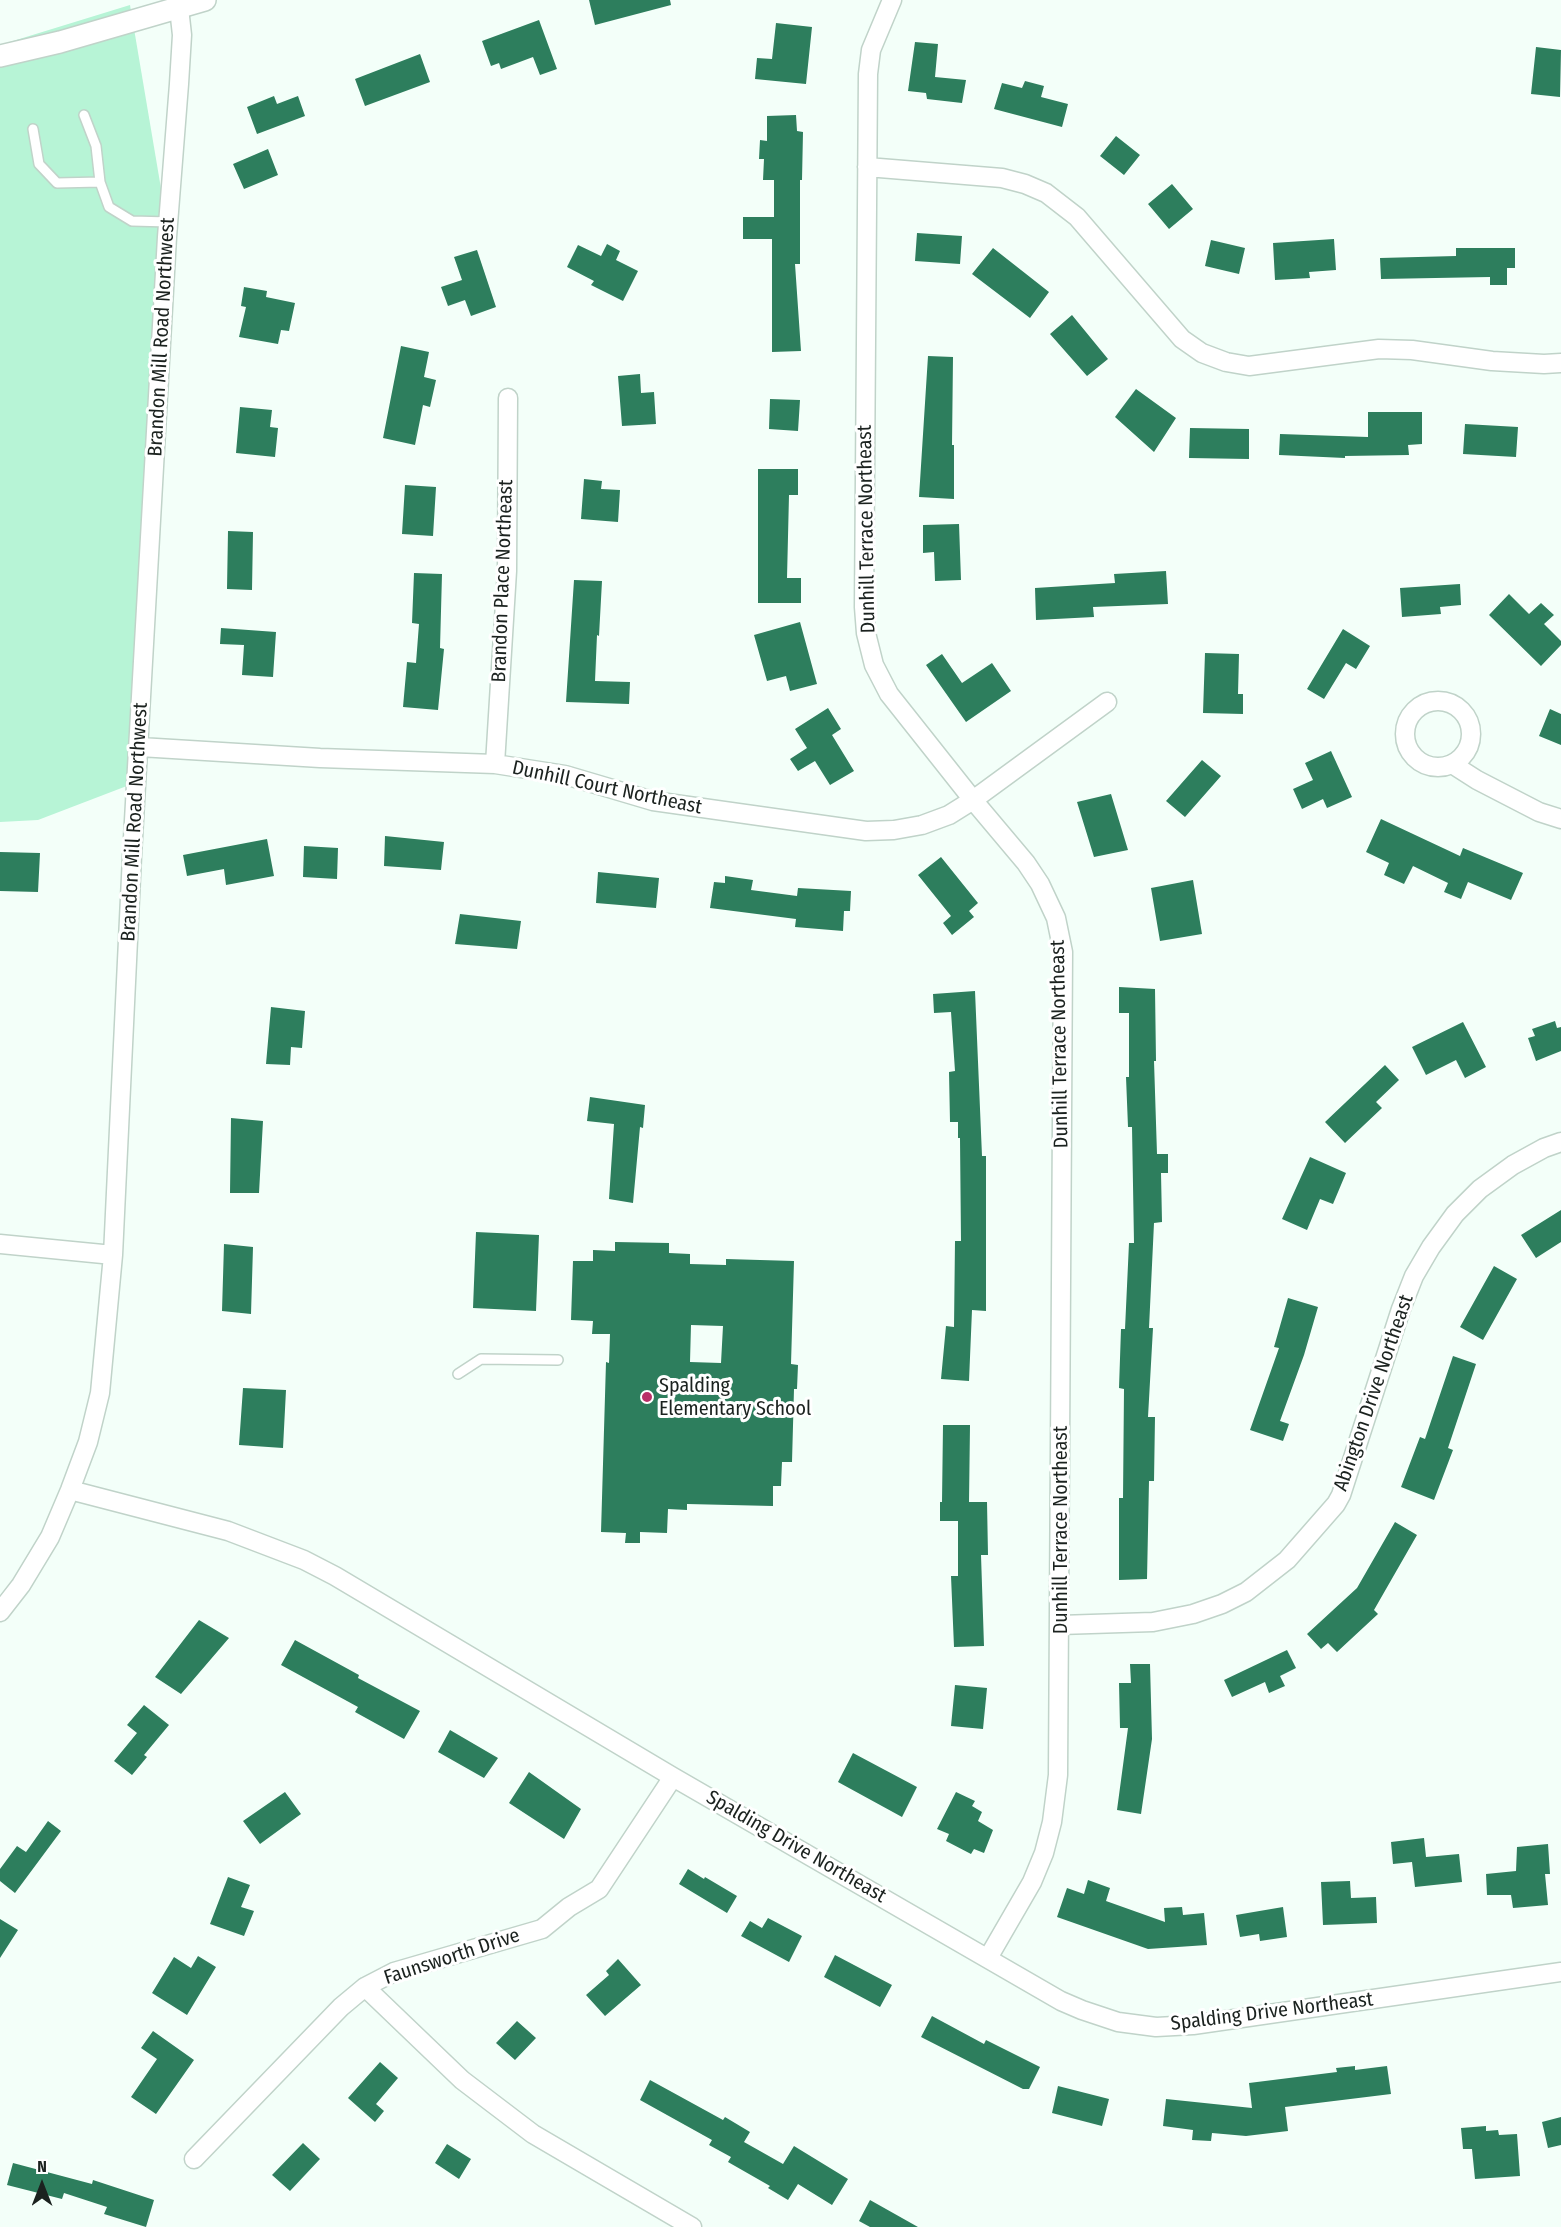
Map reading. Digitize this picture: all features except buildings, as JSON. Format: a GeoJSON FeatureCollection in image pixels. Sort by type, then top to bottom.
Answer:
{"type":"FeatureCollection","features":[{"type":"Feature","properties":{"kind":"street"},"geometry":{"type":"LineString","coordinates":[[0,56],[82,36],[205,0]]}},
{"type":"Feature","properties":{"kind":"street","name":"Dunhill Terrace Northeast"},"geometry":{"type":"LineString","coordinates":[[892,0],[871,50],[868,74],[864,607],[866,633],[874,665],[889,694],[1041,884],[1056,918],[1063,952],[1058,1775],[1052,1822],[1044,1852],[1032,1882],[988,1958]]}},
{"type":"Feature","properties":{"kind":"street","name":"Brandon Mill Road Northwest"},"geometry":{"type":"LineString","coordinates":[[0,1612],[21,1586],[50,1537],[88,1442],[100,1393],[113,1255],[132,856],[181,45],[179,9]]}},
{"type":"Feature","properties":{"kind":"street"},"geometry":{"type":"LineString","coordinates":[[867,167],[1002,178],[1046,193],[1077,217],[1182,339],[1202,353],[1226,362],[1249,366],[1379,349],[1412,350],[1492,361],[1561,363]]}},
{"type":"Feature","properties":{"kind":"street","name":"Brandon Place Northeast"},"geometry":{"type":"LineString","coordinates":[[495,764],[507,571],[508,398]]}},
{"type":"Feature","properties":{"kind":"street","name":"Dunhill Court Northeast"},"geometry":{"type":"LineString","coordinates":[[140,747],[320,758],[495,764],[566,775],[653,801],[866,831],[894,830],[922,825],[949,815],[1107,702]]}},
{"type":"Feature","properties":{"kind":"street"},"geometry":{"type":"LineString","coordinates":[[1452,764],[1477,780],[1539,812],[1561,819]]}},
{"type":"Feature","properties":{"kind":"street","name":"Abington Drive Northeast"},"geometry":{"type":"LineString","coordinates":[[1060,1625],[1153,1622],[1193,1614],[1222,1604],[1246,1592],[1287,1560],[1336,1504],[1341,1495],[1401,1308],[1414,1276],[1431,1246],[1455,1214],[1480,1189],[1513,1165],[1544,1148],[1561,1142]]}},
{"type":"Feature","properties":{"kind":"street"},"geometry":{"type":"LineString","coordinates":[[0,1244],[113,1255]]}},
{"type":"Feature","properties":{"kind":"street","name":"Spalding Drive Northeast"},"geometry":{"type":"LineString","coordinates":[[70,1490],[228,1531],[304,1560],[1061,2001],[1118,2022],[1156,2026],[1193,2025],[1561,1972]]}},
{"type":"Feature","properties":{"kind":"street","name":"Faunsworth Drive"},"geometry":{"type":"LineString","coordinates":[[194,2159],[341,2007],[365,1987],[394,1972],[542,1929],[569,1907],[599,1889],[674,1777]]}},
{"type":"Feature","properties":{"kind":"street"},"geometry":{"type":"LineString","coordinates":[[365,1987],[462,2080],[533,2134],[692,2227]]}},
{"type":"Feature","properties":{"kind":"lane"},"geometry":{"type":"LineString","coordinates":[[84,115],[96,146],[100,182],[109,207],[132,221],[169,222]]}},
{"type":"Feature","properties":{"kind":"lane"},"geometry":{"type":"LineString","coordinates":[[33,129],[39,164],[57,183],[100,182]]}},
{"type":"Feature","properties":{"kind":"lane"},"geometry":{"type":"LineString","coordinates":[[458,1374],[481,1359],[558,1360]]}},
{"type":"Feature","properties":{"kind":"green space"},"geometry":{"type":"Polygon","coordinates":[[[130,5],[167,224],[132,784],[38,820],[0,822],[0,45],[130,5]]]}},
{"type":"Feature","properties":{"kind":"place","name":"Spalding Elementary School"},"geometry":{"type":"Point","coordinates":[647,1397]}}]}
